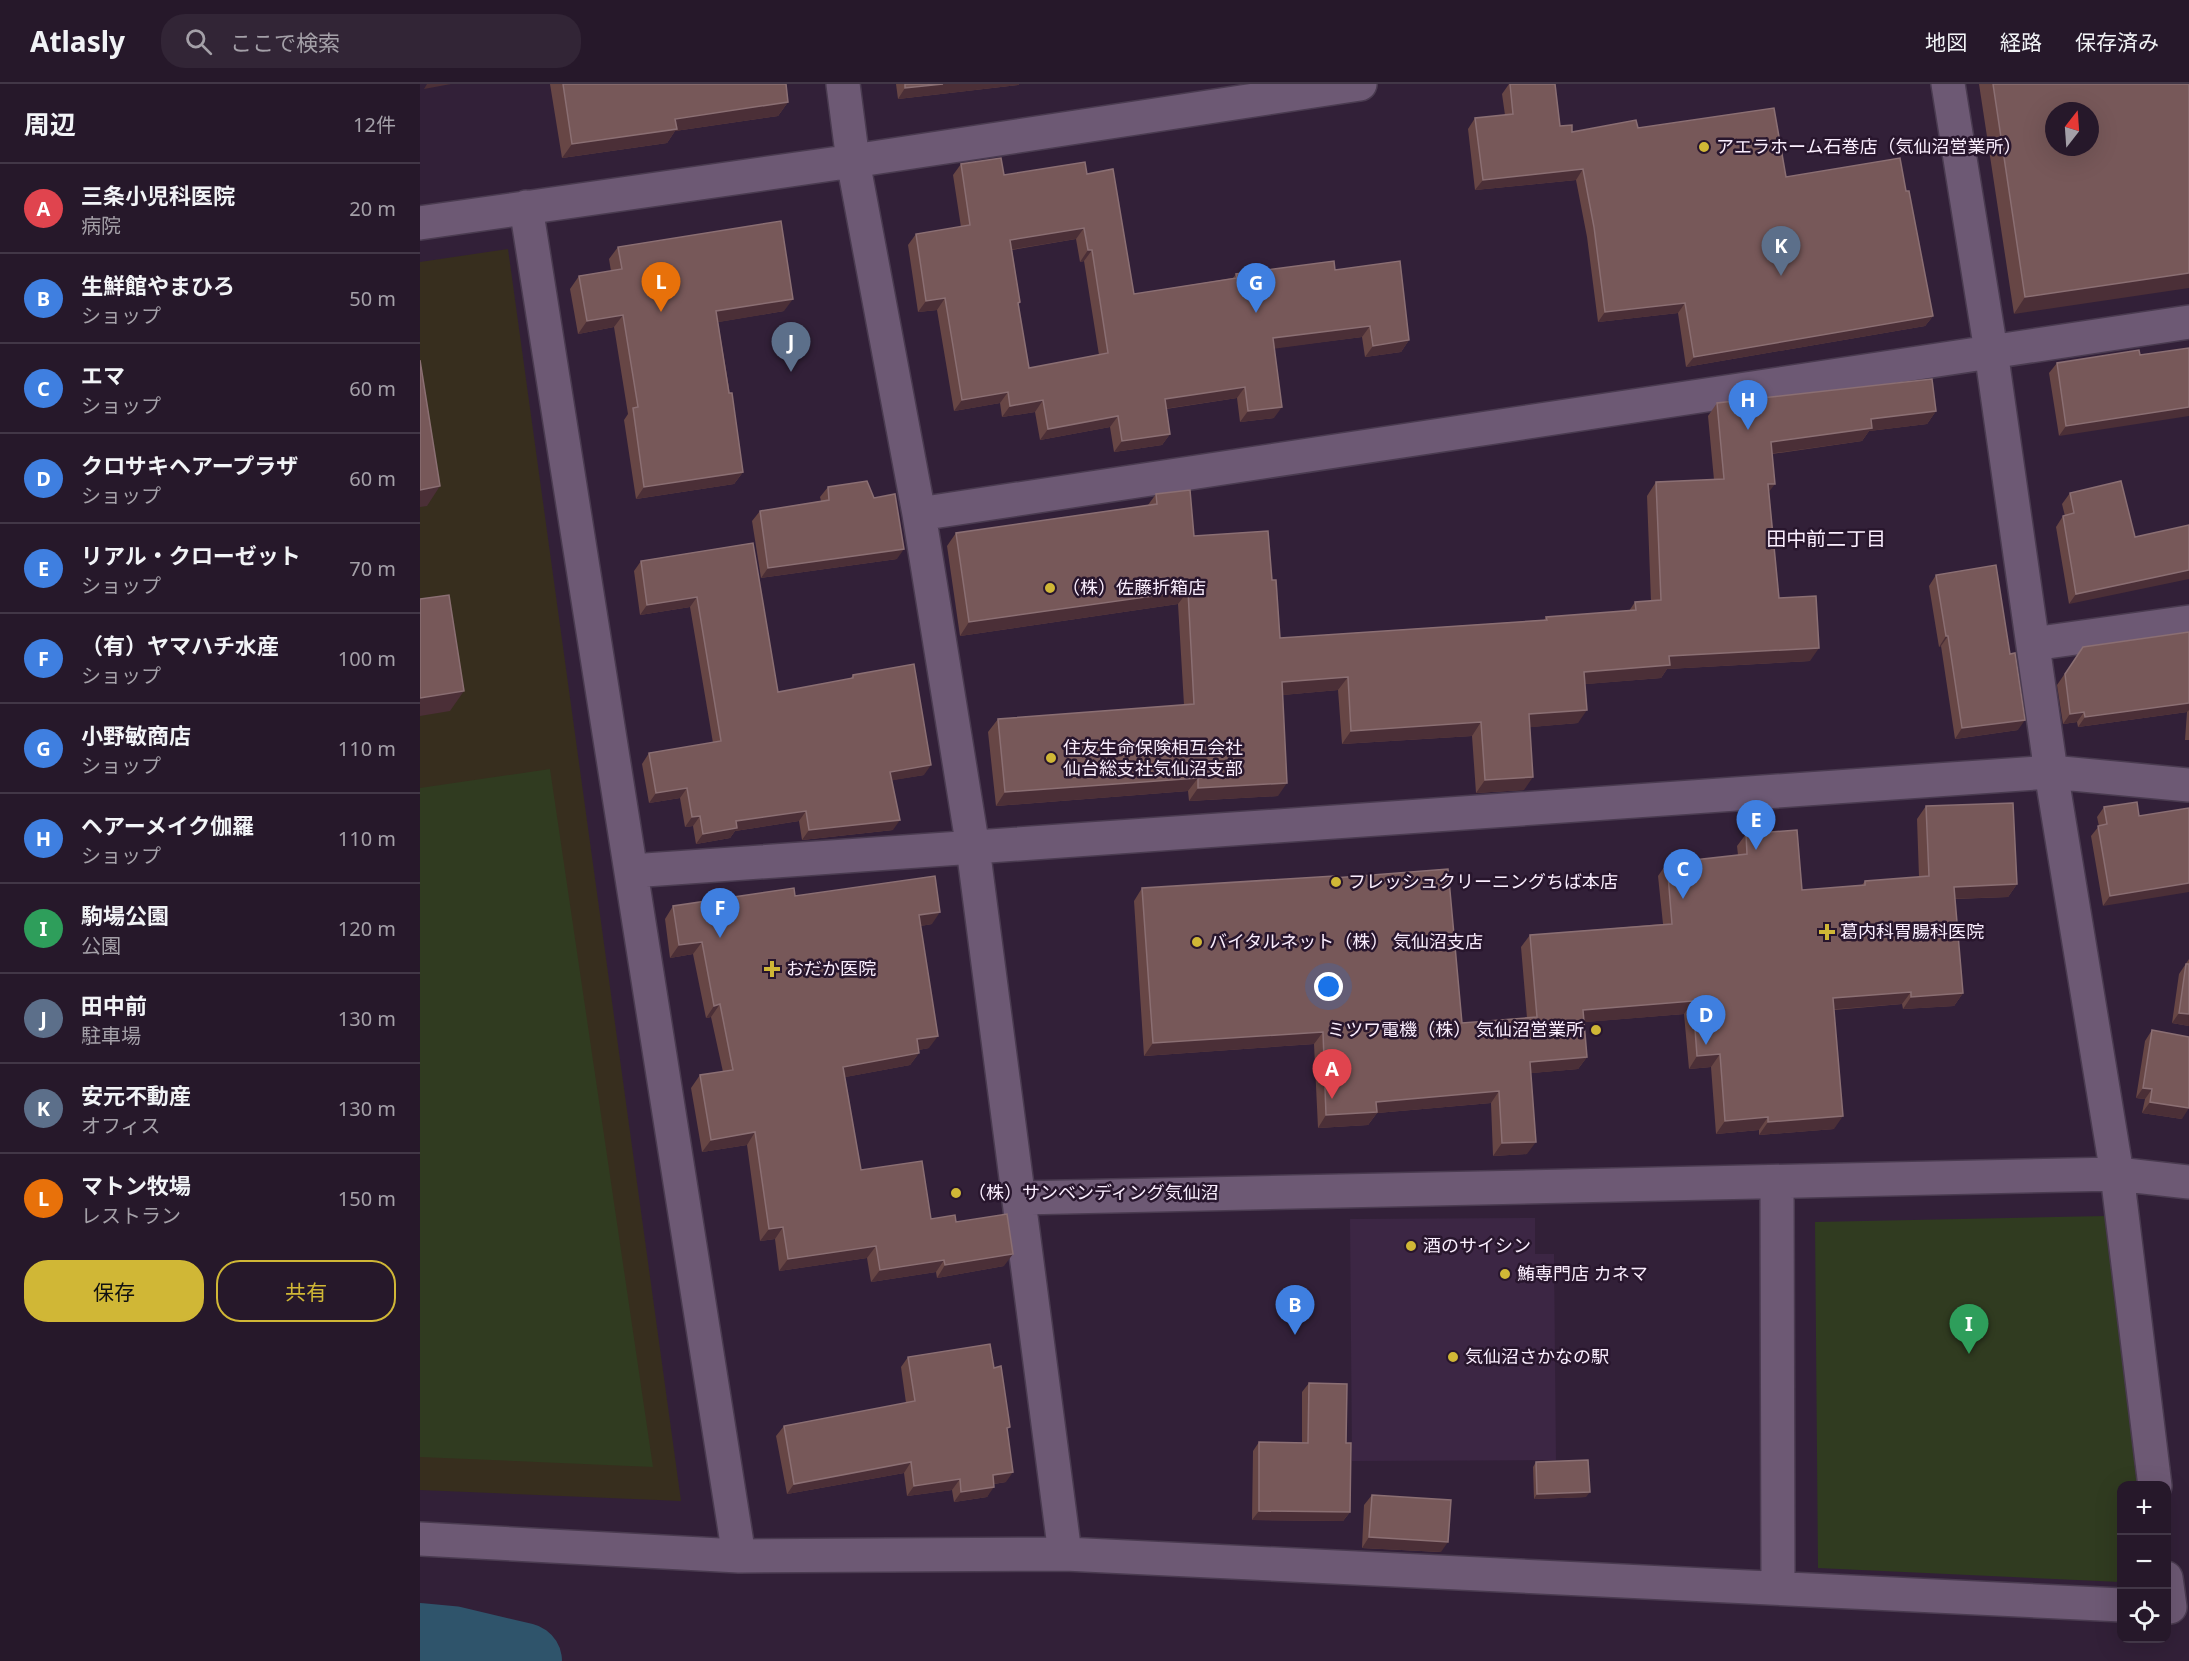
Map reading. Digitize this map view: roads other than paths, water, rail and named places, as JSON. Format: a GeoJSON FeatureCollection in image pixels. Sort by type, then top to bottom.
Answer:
{"type":"FeatureCollection","features":[{"type":"Feature","properties":{"kind":"street"},"geometry":{"type":"LineString","coordinates":[[843,84],[853,161],[919,514],[973,849],[1065,1554]]}},
{"type":"Feature","properties":{"kind":"street"},"geometry":{"type":"LineString","coordinates":[[420,223],[853,161],[1360,84]]}},
{"type":"Feature","properties":{"kind":"street"},"geometry":{"type":"LineString","coordinates":[[1948,84],[1991,351],[2051,772],[2116,1174],[2154,1481]]}},
{"type":"Feature","properties":{"kind":"street"},"geometry":{"type":"LineString","coordinates":[[526,207],[739,1556]]}},
{"type":"Feature","properties":{"kind":"street"},"geometry":{"type":"LineString","coordinates":[[919,514],[2189,322]]}},
{"type":"Feature","properties":{"kind":"street"},"geometry":{"type":"LineString","coordinates":[[2033,644],[2189,622]]}},
{"type":"Feature","properties":{"kind":"street"},"geometry":{"type":"LineString","coordinates":[[631,872],[2051,772],[2189,785]]}},
{"type":"Feature","properties":{"kind":"street"},"geometry":{"type":"LineString","coordinates":[[1020,1198],[2116,1174],[2189,1182]]}},
{"type":"Feature","properties":{"kind":"street"},"geometry":{"type":"LineString","coordinates":[[1777,1182],[1778,1588]]}},
{"type":"Feature","properties":{"kind":"street"},"geometry":{"type":"LineString","coordinates":[[420,1539],[739,1556],[1065,1554],[2117,1605]]}},
{"type":"Feature","properties":{"kind":"waterway"},"geometry":{"type":"LineString","coordinates":[[420,1641],[452,1644],[524,1661]]}},
{"type":"Feature","properties":{"kind":"place","name":"アエラホーム石巻店（気仙沼営業所）"},"geometry":{"type":"Point","coordinates":[1704,147]}},
{"type":"Feature","properties":{"kind":"place","name":"安元不動産"},"geometry":{"type":"Point","coordinates":[1781,276]}},
{"type":"Feature","properties":{"kind":"place","name":"マトン牧場"},"geometry":{"type":"Point","coordinates":[661,312]}},
{"type":"Feature","properties":{"kind":"place","name":"小野敏商店"},"geometry":{"type":"Point","coordinates":[1256,313]}},
{"type":"Feature","properties":{"kind":"place","name":"田中前"},"geometry":{"type":"Point","coordinates":[791,372]}},
{"type":"Feature","properties":{"kind":"place","name":"ヘアーメイク伽羅"},"geometry":{"type":"Point","coordinates":[1748,430]}},
{"type":"Feature","properties":{"kind":"place","name":"（株）佐藤折箱店"},"geometry":{"type":"Point","coordinates":[1050,588]}},
{"type":"Feature","properties":{"kind":"place","name":"住友生命保険相互会社 仙台総支社気仙沼支部"},"geometry":{"type":"Point","coordinates":[1051,758]}},
{"type":"Feature","properties":{"kind":"place","name":"リアル・クローゼット"},"geometry":{"type":"Point","coordinates":[1756,850]}},
{"type":"Feature","properties":{"kind":"place","name":"フレッシュクリーニングちば本店"},"geometry":{"type":"Point","coordinates":[1336,882]}},
{"type":"Feature","properties":{"kind":"place","name":"エマ"},"geometry":{"type":"Point","coordinates":[1683,899]}},
{"type":"Feature","properties":{"kind":"place","name":"葛内科胃腸科医院"},"geometry":{"type":"Point","coordinates":[1827,932]}},
{"type":"Feature","properties":{"kind":"place","name":"（有）ヤマハチ水産"},"geometry":{"type":"Point","coordinates":[720,938]}},
{"type":"Feature","properties":{"kind":"place","name":"バイタルネット（株） 気仙沼支店"},"geometry":{"type":"Point","coordinates":[1197,942]}},
{"type":"Feature","properties":{"kind":"place","name":"おだか医院"},"geometry":{"type":"Point","coordinates":[772,969]}},
{"type":"Feature","properties":{"kind":"place","name":"ミツワ電機（株） 気仙沼営業所"},"geometry":{"type":"Point","coordinates":[1596,1030]}},
{"type":"Feature","properties":{"kind":"place","name":"クロサキヘアープラザ"},"geometry":{"type":"Point","coordinates":[1706,1045]}},
{"type":"Feature","properties":{"kind":"place","name":"三条小児科医院"},"geometry":{"type":"Point","coordinates":[1332,1099]}},
{"type":"Feature","properties":{"kind":"place","name":"（株）サンベンディング気仙沼"},"geometry":{"type":"Point","coordinates":[956,1193]}},
{"type":"Feature","properties":{"kind":"place","name":"酒のサイシン"},"geometry":{"type":"Point","coordinates":[1411,1246]}},
{"type":"Feature","properties":{"kind":"place","name":"鮪専門店 カネマ"},"geometry":{"type":"Point","coordinates":[1505,1274]}},
{"type":"Feature","properties":{"kind":"place","name":"生鮮館やまひろ"},"geometry":{"type":"Point","coordinates":[1295,1335]}},
{"type":"Feature","properties":{"kind":"place","name":"駒場公園"},"geometry":{"type":"Point","coordinates":[1969,1354]}},
{"type":"Feature","properties":{"kind":"place","name":"気仙沼さかなの駅"},"geometry":{"type":"Point","coordinates":[1453,1357]}},
{"type":"Feature","properties":{"kind":"district","name":"田中前二丁目"},"geometry":{"type":"Point","coordinates":[1826,539]}}]}
